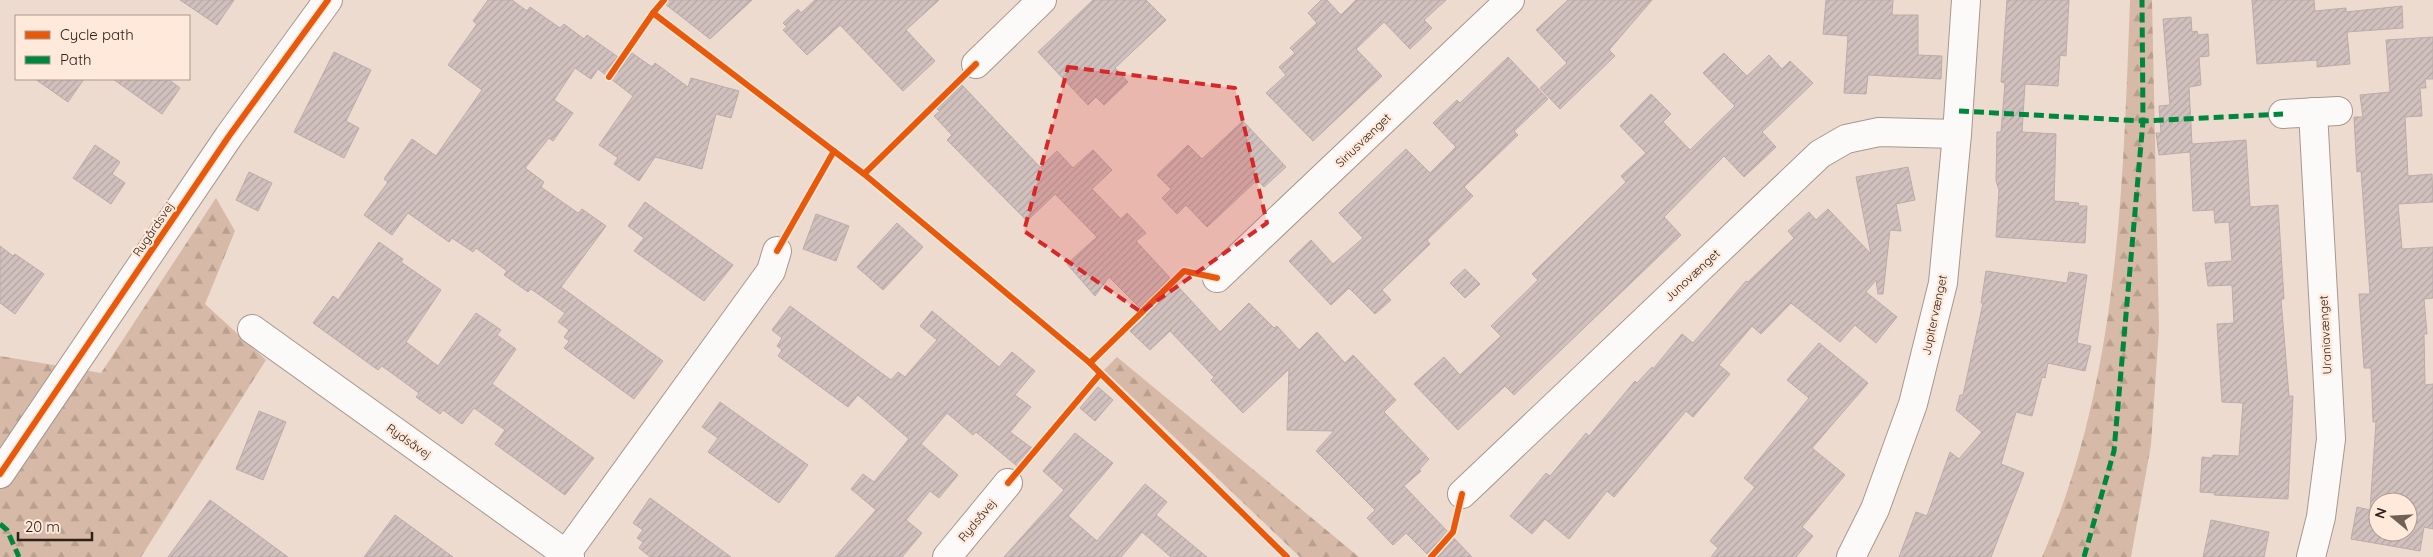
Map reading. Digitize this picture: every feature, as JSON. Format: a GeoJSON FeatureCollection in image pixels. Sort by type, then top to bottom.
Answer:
{"type":"FeatureCollection","features":[{"type":"Feature","properties":{"kind":"street","name":"Rugårdsvej"},"geometry":{"type":"LineString","coordinates":[[0,474],[229,136],[328,0]]}},
{"type":"Feature","properties":{"kind":"street"},"geometry":{"type":"LineString","coordinates":[[976,64],[1042,0]]}},
{"type":"Feature","properties":{"kind":"street","name":"Siriusvænget"},"geometry":{"type":"LineString","coordinates":[[1217,278],[1510,0]]}},
{"type":"Feature","properties":{"kind":"street","name":"Jupitervænget"},"geometry":{"type":"LineString","coordinates":[[1851,557],[1875,509],[1916,394],[1943,283],[1957,134],[1966,0]]}},
{"type":"Feature","properties":{"kind":"street","name":"Uraniavænget"},"geometry":{"type":"LineString","coordinates":[[2283,114],[2326,112],[2331,439],[2321,517],[2311,557]]}},
{"type":"Feature","properties":{"kind":"street","name":"Junovænget"},"geometry":{"type":"LineString","coordinates":[[1462,494],[1820,154],[1846,140],[1879,132],[1957,134]]}},
{"type":"Feature","properties":{"kind":"street","name":"Rydsåvej"},"geometry":{"type":"LineString","coordinates":[[252,328],[568,556],[770,271],[777,251]]}},
{"type":"Feature","properties":{"kind":"street","name":"Rydsåvej"},"geometry":{"type":"LineString","coordinates":[[947,557],[1008,483]]}},
{"type":"Feature","properties":{"kind":"highlighted area"},"geometry":{"type":"Polygon","coordinates":[[[1068,67],[1235,88],[1267,223],[1141,312],[1024,231],[1068,67]]]}},
{"type":"Feature","properties":{"kind":"green space"},"geometry":{"type":"Polygon","coordinates":[[[2130,0],[2152,0],[2159,329],[2151,445],[2131,557],[2042,557],[2068,490],[2087,422],[2102,353],[2112,283],[2119,212],[2130,0]]]}},
{"type":"Feature","properties":{"kind":"green space"},"geometry":{"type":"Polygon","coordinates":[[[216,198],[235,231],[205,304],[266,360],[141,557],[0,557],[0,356],[101,373],[216,198]]]}},
{"type":"Feature","properties":{"kind":"green space"},"geometry":{"type":"Polygon","coordinates":[[[1117,357],[1359,557],[1300,557],[1104,370],[1117,357]]]}},
{"type":"Feature","properties":{"kind":"building"},"geometry":{"type":"Polygon","coordinates":[[[180,0],[234,0],[217,25],[180,0]]]}},
{"type":"Feature","properties":{"kind":"building"},"geometry":{"type":"Polygon","coordinates":[[[488,0],[512,0],[527,11],[530,7],[560,28],[564,24],[584,39],[587,35],[625,62],[632,53],[652,67],[655,63],[688,87],[691,78],[739,91],[731,118],[716,114],[702,169],[655,157],[639,181],[614,164],[618,158],[599,145],[633,96],[598,69],[591,79],[575,68],[554,100],[573,113],[553,141],[549,138],[525,168],[544,182],[541,187],[578,213],[582,209],[606,226],[561,287],[663,361],[634,399],[564,348],[569,341],[564,337],[569,330],[558,322],[565,313],[531,289],[528,292],[504,275],[507,271],[476,248],[473,252],[452,238],[449,242],[408,213],[392,235],[364,215],[388,182],[384,179],[412,139],[436,156],[482,90],[448,65],[477,24],[473,21],[488,0]]]}},
{"type":"Feature","properties":{"kind":"building"},"geometry":{"type":"Polygon","coordinates":[[[660,0],[752,0],[710,39],[660,0]]]}},
{"type":"Feature","properties":{"kind":"building"},"geometry":{"type":"Polygon","coordinates":[[[815,0],[939,0],[906,30],[935,61],[903,91],[840,25],[807,55],[783,30],[787,27],[783,23],[798,9],[801,13],[815,0]]]}},
{"type":"Feature","properties":{"kind":"building"},"geometry":{"type":"Polygon","coordinates":[[[1093,0],[1146,0],[1166,20],[1115,68],[1128,82],[1104,105],[1096,97],[1088,105],[1038,52],[1093,0]]]}},
{"type":"Feature","properties":{"kind":"building"},"geometry":{"type":"Polygon","coordinates":[[[1321,0],[1327,0],[1341,15],[1356,0],[1446,0],[1424,20],[1432,28],[1410,49],[1384,22],[1356,49],[1382,76],[1313,141],[1266,93],[1286,75],[1279,67],[1295,53],[1290,48],[1317,23],[1308,13],[1321,0]]]}},
{"type":"Feature","properties":{"kind":"building"},"geometry":{"type":"Polygon","coordinates":[[[1568,0],[1652,0],[1609,50],[1615,56],[1560,109],[1540,88],[1567,63],[1536,30],[1568,0]]]}},
{"type":"Feature","properties":{"kind":"building"},"geometry":{"type":"Polygon","coordinates":[[[1826,0],[1893,0],[1892,15],[1918,15],[1918,55],[1942,56],[1941,79],[1868,75],[1866,94],[1844,93],[1848,36],[1823,34],[1826,0]]]}},
{"type":"Feature","properties":{"kind":"building"},"geometry":{"type":"Polygon","coordinates":[[[2007,0],[2069,0],[2066,56],[2060,55],[2058,86],[2025,84],[2022,132],[2056,134],[2054,201],[2079,203],[2078,206],[2087,206],[2085,243],[1996,237],[1999,190],[1996,181],[1997,132],[2001,132],[2005,83],[2001,82],[2007,0]]]}},
{"type":"Feature","properties":{"kind":"building"},"geometry":{"type":"Polygon","coordinates":[[[2252,0],[2314,0],[2315,11],[2346,8],[2346,12],[2402,6],[2403,28],[2347,32],[2350,64],[2317,67],[2317,60],[2257,64],[2252,0]]]}},
{"type":"Feature","properties":{"kind":"building"},"geometry":{"type":"Polygon","coordinates":[[[2191,17],[2192,32],[2197,31],[2198,35],[2208,34],[2209,56],[2199,57],[2201,85],[2189,87],[2192,144],[2246,140],[2250,207],[2278,205],[2284,299],[2281,299],[2289,396],[2293,396],[2288,499],[2214,495],[2215,493],[2200,492],[2202,457],[2212,458],[2213,455],[2239,456],[2243,403],[2222,402],[2217,324],[2234,323],[2232,285],[2208,286],[2205,263],[2232,261],[2229,222],[2215,223],[2214,210],[2193,211],[2190,152],[2159,155],[2156,133],[2161,133],[2159,106],[2170,105],[2163,19],[2191,17]]]}},
{"type":"Feature","properties":{"kind":"building"},"geometry":{"type":"Polygon","coordinates":[[[2433,37],[2433,79],[2425,79],[2426,88],[2420,88],[2422,116],[2405,117],[2408,176],[2432,174],[2433,202],[2398,204],[2402,249],[2433,247],[2433,298],[2424,299],[2427,334],[2424,334],[2425,385],[2433,384],[2433,529],[2424,527],[2420,551],[2368,542],[2418,542],[2418,492],[2371,492],[2376,422],[2373,422],[2371,368],[2364,368],[2359,294],[2370,294],[2361,171],[2357,172],[2354,117],[2363,117],[2360,95],[2390,92],[2386,40],[2433,37]]]}},
{"type":"Feature","properties":{"kind":"building"},"geometry":{"type":"Polygon","coordinates":[[[334,52],[371,70],[346,121],[359,128],[344,158],[294,132],[334,52]]]}},
{"type":"Feature","properties":{"kind":"building"},"geometry":{"type":"Polygon","coordinates":[[[1724,53],[1747,76],[1769,55],[1782,69],[1790,61],[1813,83],[1762,132],[1776,147],[1744,177],[1724,156],[1664,217],[1681,235],[1514,395],[1505,386],[1458,430],[1414,384],[1444,357],[1460,375],[1501,336],[1491,326],[1538,280],[1532,274],[1626,182],[1621,176],[1646,153],[1620,126],[1651,94],[1671,114],[1663,122],[1690,150],[1735,106],[1703,73],[1724,53]]]}},
{"type":"Feature","properties":{"kind":"building"},"geometry":{"type":"Polygon","coordinates":[[[1508,57],[1548,99],[1514,131],[1518,135],[1464,187],[1473,196],[1427,240],[1430,244],[1382,290],[1391,300],[1375,314],[1349,288],[1331,305],[1289,261],[1311,240],[1333,264],[1363,238],[1339,213],[1406,149],[1430,173],[1456,147],[1433,123],[1457,100],[1460,103],[1508,57]]]}},
{"type":"Feature","properties":{"kind":"building"},"geometry":{"type":"Polygon","coordinates":[[[36,80],[83,80],[68,102],[36,80]]]}},
{"type":"Feature","properties":{"kind":"building"},"geometry":{"type":"Polygon","coordinates":[[[114,80],[169,80],[180,88],[162,114],[114,80]]]}},
{"type":"Feature","properties":{"kind":"building"},"geometry":{"type":"Polygon","coordinates":[[[962,85],[1040,167],[1057,151],[1073,168],[1093,150],[1112,170],[1092,189],[1121,219],[1127,213],[1146,233],[1136,241],[1220,332],[1249,303],[1274,328],[1277,326],[1299,350],[1317,332],[1345,363],[1353,355],[1396,400],[1384,412],[1429,459],[1419,470],[1421,471],[1404,486],[1472,557],[1430,557],[1406,533],[1393,545],[1367,518],[1375,510],[1316,451],[1334,431],[1287,430],[1289,369],[1243,413],[1211,380],[1214,377],[1170,331],[1150,350],[1130,331],[1147,315],[1109,277],[1095,296],[1067,264],[1097,237],[1055,194],[1027,221],[947,140],[952,135],[934,116],[940,111],[937,109],[962,85]]]}},
{"type":"Feature","properties":{"kind":"building"},"geometry":{"type":"Polygon","coordinates":[[[1243,121],[1286,167],[1264,187],[1257,180],[1207,227],[1186,205],[1177,214],[1162,198],[1171,189],[1157,175],[1188,145],[1202,159],[1243,121]]]}},
{"type":"Feature","properties":{"kind":"building"},"geometry":{"type":"Polygon","coordinates":[[[95,145],[120,162],[112,174],[125,183],[111,204],[73,178],[95,145]]]}},
{"type":"Feature","properties":{"kind":"building"},"geometry":{"type":"Polygon","coordinates":[[[1908,167],[1915,200],[1896,204],[1901,231],[1890,230],[1883,294],[1878,294],[1876,280],[1866,292],[1897,317],[1876,343],[1855,325],[1840,342],[1791,303],[1761,334],[1752,326],[1719,365],[1730,374],[1693,417],[1686,411],[1614,497],[1607,491],[1569,539],[1545,519],[1532,534],[1510,516],[1546,473],[1550,476],[1586,433],[1589,436],[1635,381],[1637,383],[1652,367],[1653,369],[1682,334],[1693,343],[1746,281],[1748,282],[1794,238],[1788,231],[1809,212],[1816,220],[1828,209],[1871,254],[1856,177],[1908,167]]]}},
{"type":"Feature","properties":{"kind":"building"},"geometry":{"type":"Polygon","coordinates":[[[249,172],[272,183],[258,211],[236,200],[249,172]]]}},
{"type":"Feature","properties":{"kind":"building"},"geometry":{"type":"Polygon","coordinates":[[[645,202],[733,265],[704,301],[634,251],[644,238],[628,226],[645,202]]]}},
{"type":"Feature","properties":{"kind":"building"},"geometry":{"type":"Polygon","coordinates":[[[816,214],[849,226],[836,261],[803,249],[816,214]]]}},
{"type":"Feature","properties":{"kind":"building"},"geometry":{"type":"Polygon","coordinates":[[[897,223],[923,247],[883,290],[857,267],[897,223]]]}},
{"type":"Feature","properties":{"kind":"building"},"geometry":{"type":"Polygon","coordinates":[[[379,242],[403,259],[401,262],[441,290],[406,342],[438,366],[476,313],[501,330],[497,335],[516,349],[492,384],[594,458],[565,495],[495,444],[505,430],[474,408],[462,424],[443,410],[440,414],[416,397],[419,393],[382,366],[378,370],[313,323],[333,296],[338,300],[379,242]]]}},
{"type":"Feature","properties":{"kind":"building"},"geometry":{"type":"Polygon","coordinates":[[[0,246],[44,274],[15,314],[0,303],[0,246]]]}},
{"type":"Feature","properties":{"kind":"building"},"geometry":{"type":"Polygon","coordinates":[[[1465,269],[1480,284],[1465,298],[1450,283],[1465,269]]]}},
{"type":"Feature","properties":{"kind":"building"},"geometry":{"type":"Polygon","coordinates":[[[1986,271],[2067,283],[2069,272],[2087,275],[2077,343],[2091,346],[2085,371],[2048,363],[2045,378],[2042,377],[2032,416],[2016,412],[2001,464],[2024,473],[1991,557],[1899,557],[1916,512],[1927,516],[1950,452],[1959,459],[1982,432],[1956,410],[1960,395],[1963,395],[1983,303],[1981,303],[1986,271]]]}},
{"type":"Feature","properties":{"kind":"building"},"geometry":{"type":"Polygon","coordinates":[[[790,306],[891,380],[898,372],[905,377],[937,340],[920,326],[932,311],[999,367],[1012,352],[1035,371],[1015,395],[1031,407],[1010,432],[1032,448],[1017,466],[976,432],[973,435],[947,413],[921,444],[958,475],[939,498],[930,491],[906,520],[922,533],[902,557],[835,557],[876,510],[851,489],[863,474],[874,482],[909,439],[858,395],[848,407],[778,356],[782,350],[777,346],[782,338],[772,330],[790,306]]]}},
{"type":"Feature","properties":{"kind":"building"},"geometry":{"type":"Polygon","coordinates":[[[1819,343],[1868,383],[1812,448],[1845,475],[1802,527],[1813,536],[1796,557],[1711,557],[1718,548],[1710,541],[1755,487],[1744,478],[1809,398],[1787,380],[1819,343]]]}},
{"type":"Feature","properties":{"kind":"building"},"geometry":{"type":"Polygon","coordinates":[[[1098,387],[1113,400],[1095,421],[1080,408],[1098,387]]]}},
{"type":"Feature","properties":{"kind":"building"},"geometry":{"type":"Polygon","coordinates":[[[720,402],[808,465],[779,503],[708,452],[718,438],[702,427],[720,402]]]}},
{"type":"Feature","properties":{"kind":"building"},"geometry":{"type":"Polygon","coordinates":[[[259,411],[286,422],[263,480],[236,469],[259,411]]]}},
{"type":"Feature","properties":{"kind":"building"},"geometry":{"type":"Polygon","coordinates":[[[1075,433],[1113,463],[1068,516],[1097,541],[1145,484],[1167,502],[1156,515],[1207,557],[1171,557],[1142,532],[1121,557],[1004,557],[1064,490],[1043,471],[1075,433]]]}},
{"type":"Feature","properties":{"kind":"building"},"geometry":{"type":"Polygon","coordinates":[[[650,498],[731,557],[650,557],[639,548],[643,542],[637,538],[643,530],[633,523],[650,498]]]}},
{"type":"Feature","properties":{"kind":"building"},"geometry":{"type":"Polygon","coordinates":[[[210,500],[288,557],[168,557],[210,500]]]}},
{"type":"Feature","properties":{"kind":"building"},"geometry":{"type":"Polygon","coordinates":[[[2357,507],[2368,510],[2368,542],[2351,539],[2357,507]]]}},
{"type":"Feature","properties":{"kind":"building"},"geometry":{"type":"Polygon","coordinates":[[[395,515],[453,557],[364,557],[395,515]]]}},
{"type":"Feature","properties":{"kind":"building"},"geometry":{"type":"Polygon","coordinates":[[[2211,520],[2269,532],[2264,557],[2203,557],[2211,520]]]}},
{"type":"Feature","properties":{"kind":"marked path"},"geometry":{"type":"LineString","coordinates":[[2084,557],[2114,451],[2143,121],[2142,0]]}},
{"type":"Feature","properties":{"kind":"marked path"},"geometry":{"type":"LineString","coordinates":[[1959,111],[2143,121],[2283,114]]}},
{"type":"Feature","properties":{"kind":"marked path"},"geometry":{"type":"LineString","coordinates":[[0,524],[7,530],[19,557]]}},
{"type":"Feature","properties":{"kind":"cycle path"},"geometry":{"type":"LineString","coordinates":[[0,474],[229,136],[328,0]]}},
{"type":"Feature","properties":{"kind":"cycle path"},"geometry":{"type":"LineString","coordinates":[[609,77],[664,0]]}},
{"type":"Feature","properties":{"kind":"cycle path"},"geometry":{"type":"LineString","coordinates":[[653,13],[864,174],[1090,363],[1287,557]]}},
{"type":"Feature","properties":{"kind":"cycle path"},"geometry":{"type":"LineString","coordinates":[[864,174],[976,64]]}},
{"type":"Feature","properties":{"kind":"cycle path"},"geometry":{"type":"LineString","coordinates":[[777,251],[834,151]]}},
{"type":"Feature","properties":{"kind":"cycle path"},"geometry":{"type":"LineString","coordinates":[[1090,363],[1184,271],[1217,278]]}},
{"type":"Feature","properties":{"kind":"cycle path"},"geometry":{"type":"LineString","coordinates":[[1008,483],[1100,374]]}},
{"type":"Feature","properties":{"kind":"cycle path"},"geometry":{"type":"LineString","coordinates":[[1431,557],[1453,532],[1462,494]]}}]}
